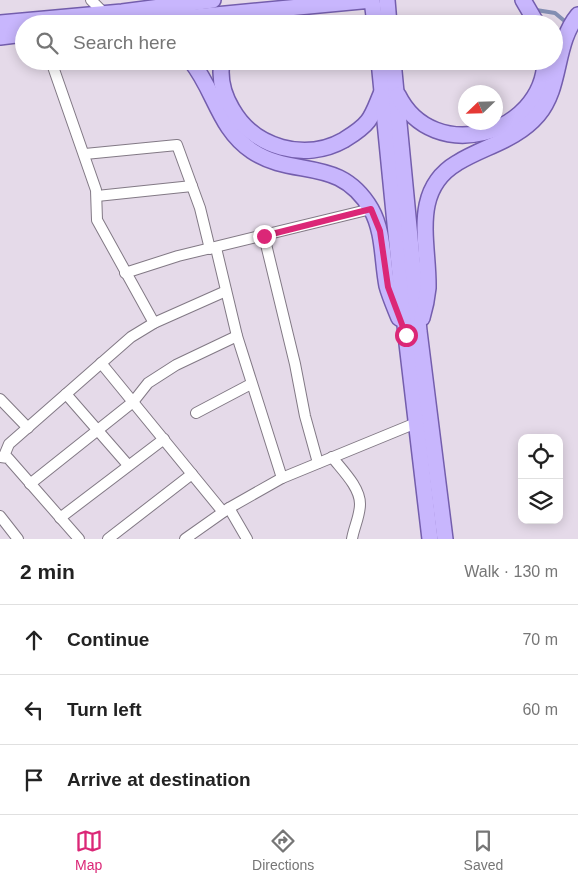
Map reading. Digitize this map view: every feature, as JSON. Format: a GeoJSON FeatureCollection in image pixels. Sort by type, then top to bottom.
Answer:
{"type":"FeatureCollection","features":[{"type":"Feature","properties":{"kind":"main road"},"geometry":{"type":"LineString","coordinates":[[127,15],[136,0]]}},
{"type":"Feature","properties":{"kind":"main road"},"geometry":{"type":"LineString","coordinates":[[149,15],[213,0]]}},
{"type":"Feature","properties":{"kind":"main road"},"geometry":{"type":"LineString","coordinates":[[387,0],[389,15]]}},
{"type":"Feature","properties":{"kind":"main road"},"geometry":{"type":"LineString","coordinates":[[523,0],[532,15]]}},
{"type":"Feature","properties":{"kind":"main road"},"geometry":{"type":"LineString","coordinates":[[268,15],[364,1],[371,15]]}},
{"type":"Feature","properties":{"kind":"main road"},"geometry":{"type":"LineString","coordinates":[[83,15],[104,13],[109,15]]}},
{"type":"Feature","properties":{"kind":"main road"},"geometry":{"type":"LineString","coordinates":[[563,45],[567,30],[578,15]]}},
{"type":"Feature","properties":{"kind":"main road"},"geometry":{"type":"LineString","coordinates":[[0,23],[15,22]]}},
{"type":"Feature","properties":{"kind":"main road"},"geometry":{"type":"LineString","coordinates":[[0,37],[15,35]]}},
{"type":"Feature","properties":{"kind":"main road"},"geometry":{"type":"LineString","coordinates":[[198,70],[204,79],[223,121],[237,139],[253,151],[270,160],[333,174],[352,186],[371,209],[380,231],[388,287],[413,333]]}},
{"type":"Feature","properties":{"kind":"main road"},"geometry":{"type":"LineString","coordinates":[[222,70],[222,85],[227,100],[237,118],[248,130],[262,141],[296,150],[315,150],[334,145],[354,134],[367,122],[389,91],[392,70]]}},
{"type":"Feature","properties":{"kind":"main road"},"geometry":{"type":"LineString","coordinates":[[382,70],[389,91],[413,333],[445,539]]}},
{"type":"Feature","properties":{"kind":"main road"},"geometry":{"type":"LineString","coordinates":[[389,91],[415,119],[434,130],[454,136],[471,136],[490,132],[506,124],[522,111],[532,98],[539,84],[543,70]]}},
{"type":"Feature","properties":{"kind":"main road"},"geometry":{"type":"LineString","coordinates":[[430,539],[416,423],[413,333],[427,294],[424,219],[429,196],[439,179],[453,165],[469,155],[508,139],[522,130],[538,114],[552,88],[557,70]]}},
{"type":"Feature","properties":{"kind":"street"},"geometry":{"type":"LineString","coordinates":[[92,0],[104,13]]}},
{"type":"Feature","properties":{"kind":"street"},"geometry":{"type":"LineString","coordinates":[[54,70],[85,154],[97,196],[97,220],[154,323]]}},
{"type":"Feature","properties":{"kind":"street"},"geometry":{"type":"LineString","coordinates":[[85,154],[175,144],[180,148],[213,248],[251,384],[282,478]]}},
{"type":"Feature","properties":{"kind":"street"},"geometry":{"type":"LineString","coordinates":[[97,196],[192,186]]}},
{"type":"Feature","properties":{"kind":"street"},"geometry":{"type":"LineString","coordinates":[[125,273],[213,248],[371,209]]}},
{"type":"Feature","properties":{"kind":"street"},"geometry":{"type":"LineString","coordinates":[[264,236],[296,364],[305,416],[318,463]]}},
{"type":"Feature","properties":{"kind":"street"},"geometry":{"type":"LineString","coordinates":[[79,539],[30,484],[2,457],[9,444],[131,337],[154,323],[226,291]]}},
{"type":"Feature","properties":{"kind":"street"},"geometry":{"type":"LineString","coordinates":[[30,484],[133,402],[148,383],[176,365],[237,336]]}},
{"type":"Feature","properties":{"kind":"street"},"geometry":{"type":"LineString","coordinates":[[101,363],[192,474],[226,510],[246,539]]}},
{"type":"Feature","properties":{"kind":"street"},"geometry":{"type":"LineString","coordinates":[[196,414],[251,384]]}},
{"type":"Feature","properties":{"kind":"street"},"geometry":{"type":"LineString","coordinates":[[66,394],[128,465]]}},
{"type":"Feature","properties":{"kind":"street"},"geometry":{"type":"LineString","coordinates":[[2,406],[28,428]]}},
{"type":"Feature","properties":{"kind":"street"},"geometry":{"type":"LineString","coordinates":[[190,538],[226,510],[282,478],[416,423]]}},
{"type":"Feature","properties":{"kind":"street"},"geometry":{"type":"LineString","coordinates":[[60,518],[164,438]]}},
{"type":"Feature","properties":{"kind":"street"},"geometry":{"type":"LineString","coordinates":[[332,457],[357,491],[359,498],[358,516],[352,539]]}},
{"type":"Feature","properties":{"kind":"street"},"geometry":{"type":"LineString","coordinates":[[108,539],[192,474]]}},
{"type":"Feature","properties":{"kind":"street"},"geometry":{"type":"LineString","coordinates":[[0,516],[15,538]]}},
{"type":"Feature","properties":{"kind":"waterway"},"geometry":{"type":"LineString","coordinates":[[536,10],[557,15]]}},
{"type":"Feature","properties":{"kind":"waterway"},"geometry":{"type":"LineString","coordinates":[[563,20],[567,23]]}},
{"type":"Feature","properties":{"kind":"route"},"geometry":{"type":"LineString","coordinates":[[264,236],[371,209],[380,231],[388,287],[406,335]]}}]}
